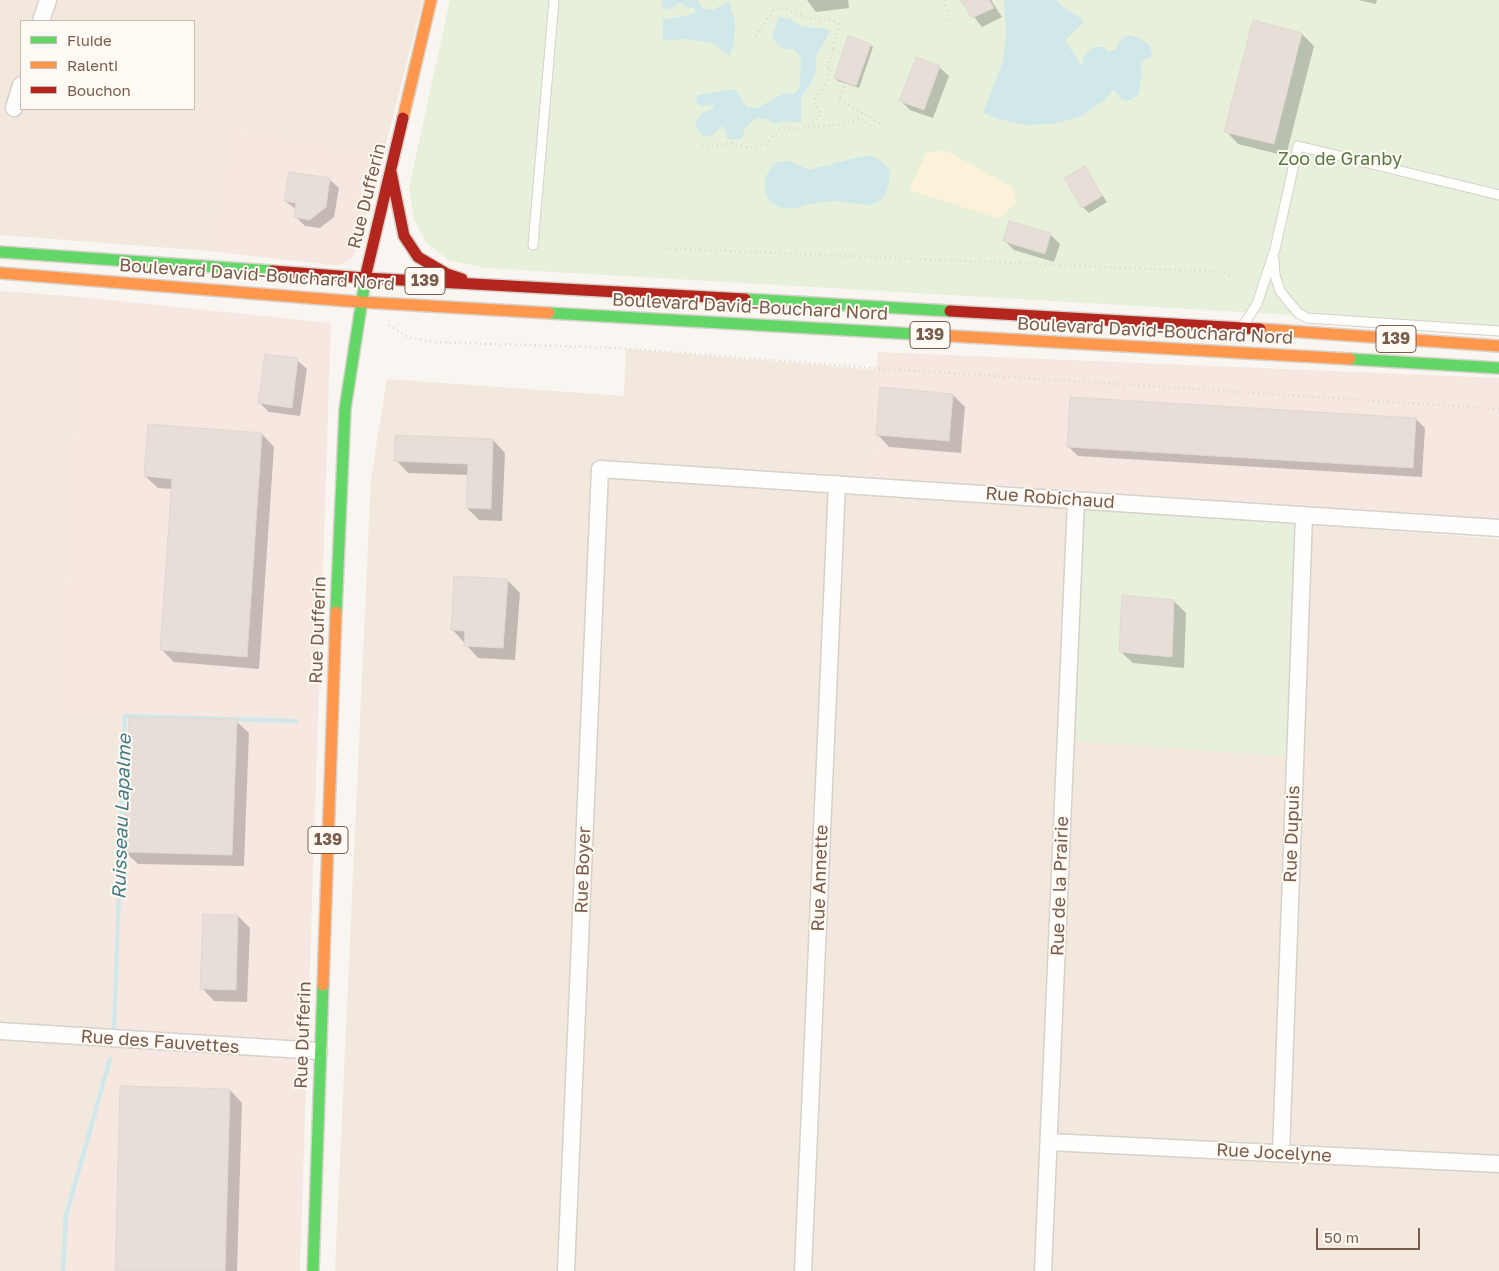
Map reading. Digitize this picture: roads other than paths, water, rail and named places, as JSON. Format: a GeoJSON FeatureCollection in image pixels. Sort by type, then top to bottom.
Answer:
{"type":"FeatureCollection","features":[{"type":"Feature","properties":{"kind":"main road","name":"Rue Dufferin"},"geometry":{"type":"LineString","coordinates":[[313,1271],[340,477],[345,409],[365,278],[392,172],[431,0]]}},
{"type":"Feature","properties":{"kind":"main road"},"geometry":{"type":"LineString","coordinates":[[392,172],[404,236],[418,256],[447,274],[485,285]]}},
{"type":"Feature","properties":{"kind":"main road","name":"Boulevard David-Bouchard Nord"},"geometry":{"type":"LineString","coordinates":[[0,252],[365,278],[1499,346]]}},
{"type":"Feature","properties":{"kind":"main road","name":"Boulevard David-Bouchard Nord"},"geometry":{"type":"LineString","coordinates":[[0,273],[360,302],[1499,368]]}},
{"type":"Feature","properties":{"kind":"street"},"geometry":{"type":"LineString","coordinates":[[41,20],[48,0]]}},
{"type":"Feature","properties":{"kind":"street"},"geometry":{"type":"LineString","coordinates":[[14,108],[20,88]]}},
{"type":"Feature","properties":{"kind":"street","name":"Rue Robichaud"},"geometry":{"type":"LineString","coordinates":[[600,469],[1499,528]]}},
{"type":"Feature","properties":{"kind":"street","name":"Rue Boyer"},"geometry":{"type":"LineString","coordinates":[[566,1271],[600,469]]}},
{"type":"Feature","properties":{"kind":"street","name":"Rue Annette"},"geometry":{"type":"LineString","coordinates":[[803,1271],[837,484]]}},
{"type":"Feature","properties":{"kind":"street","name":"Rue de la Prairie"},"geometry":{"type":"LineString","coordinates":[[1043,1271],[1076,500]]}},
{"type":"Feature","properties":{"kind":"street","name":"Rue Dupuis"},"geometry":{"type":"LineString","coordinates":[[1281,1153],[1304,515]]}},
{"type":"Feature","properties":{"kind":"street","name":"Rue des Fauvettes"},"geometry":{"type":"LineString","coordinates":[[0,1031],[319,1051]]}},
{"type":"Feature","properties":{"kind":"street","name":"Rue Jocelyne"},"geometry":{"type":"LineString","coordinates":[[1049,1142],[1499,1164]]}},
{"type":"Feature","properties":{"kind":"lane"},"geometry":{"type":"LineString","coordinates":[[533,245],[554,0]]}},
{"type":"Feature","properties":{"kind":"lane"},"geometry":{"type":"LineString","coordinates":[[1217,338],[1238,329],[1255,310],[1275,249],[1298,146],[1499,194]]}},
{"type":"Feature","properties":{"kind":"lane"},"geometry":{"type":"LineString","coordinates":[[1275,249],[1275,275],[1280,291],[1298,313],[1307,318],[1499,331]]}},
{"type":"Feature","properties":{"kind":"lane"},"geometry":{"type":"LineString","coordinates":[[768,326],[891,323]]}},
{"type":"Feature","properties":{"kind":"water"},"geometry":{"type":"Polygon","coordinates":[[[662,0],[698,0],[702,8],[713,10],[729,1],[735,21],[734,43],[730,56],[714,44],[701,41],[681,39],[663,41],[663,20],[689,15],[695,12],[695,8],[685,7],[682,3],[669,10],[662,6],[662,0]]]}},
{"type":"Feature","properties":{"kind":"water"},"geometry":{"type":"Polygon","coordinates":[[[1004,0],[1058,0],[1058,3],[1084,21],[1065,41],[1082,66],[1085,54],[1094,47],[1103,47],[1109,52],[1115,50],[1120,41],[1128,35],[1140,38],[1149,45],[1153,55],[1140,63],[1142,72],[1139,94],[1131,100],[1123,100],[1114,90],[1103,101],[1080,117],[1053,124],[1026,125],[998,119],[983,113],[1003,61],[1006,33],[1004,0]]]}},
{"type":"Feature","properties":{"kind":"water"},"geometry":{"type":"Polygon","coordinates":[[[779,17],[790,19],[803,27],[823,28],[830,31],[816,56],[816,71],[812,82],[801,97],[801,123],[785,121],[774,124],[766,119],[756,118],[745,128],[744,134],[740,139],[728,139],[723,125],[712,136],[703,137],[695,125],[700,115],[715,107],[713,105],[700,106],[696,102],[698,95],[735,89],[747,107],[757,108],[785,93],[794,94],[800,87],[801,59],[795,50],[782,49],[772,38],[779,17]]]}},
{"type":"Feature","properties":{"kind":"water"},"geometry":{"type":"Polygon","coordinates":[[[873,156],[890,171],[885,195],[877,203],[869,205],[832,201],[809,204],[792,209],[779,207],[770,202],[765,192],[765,178],[771,167],[778,162],[790,161],[809,170],[859,157],[873,156]]]}},
{"type":"Feature","properties":{"kind":"waterway","name":"Ruisseau Lapalme"},"geometry":{"type":"LineString","coordinates":[[114,1030],[125,716],[296,721]]}},
{"type":"Feature","properties":{"kind":"waterway","name":"Ruisseau Lapalme"},"geometry":{"type":"LineString","coordinates":[[63,1271],[66,1216],[110,1059]]}},
{"type":"Feature","properties":{"kind":"park label","name":"Zoo de Granby"},"geometry":{"type":"Point","coordinates":[1340,159]}}]}
